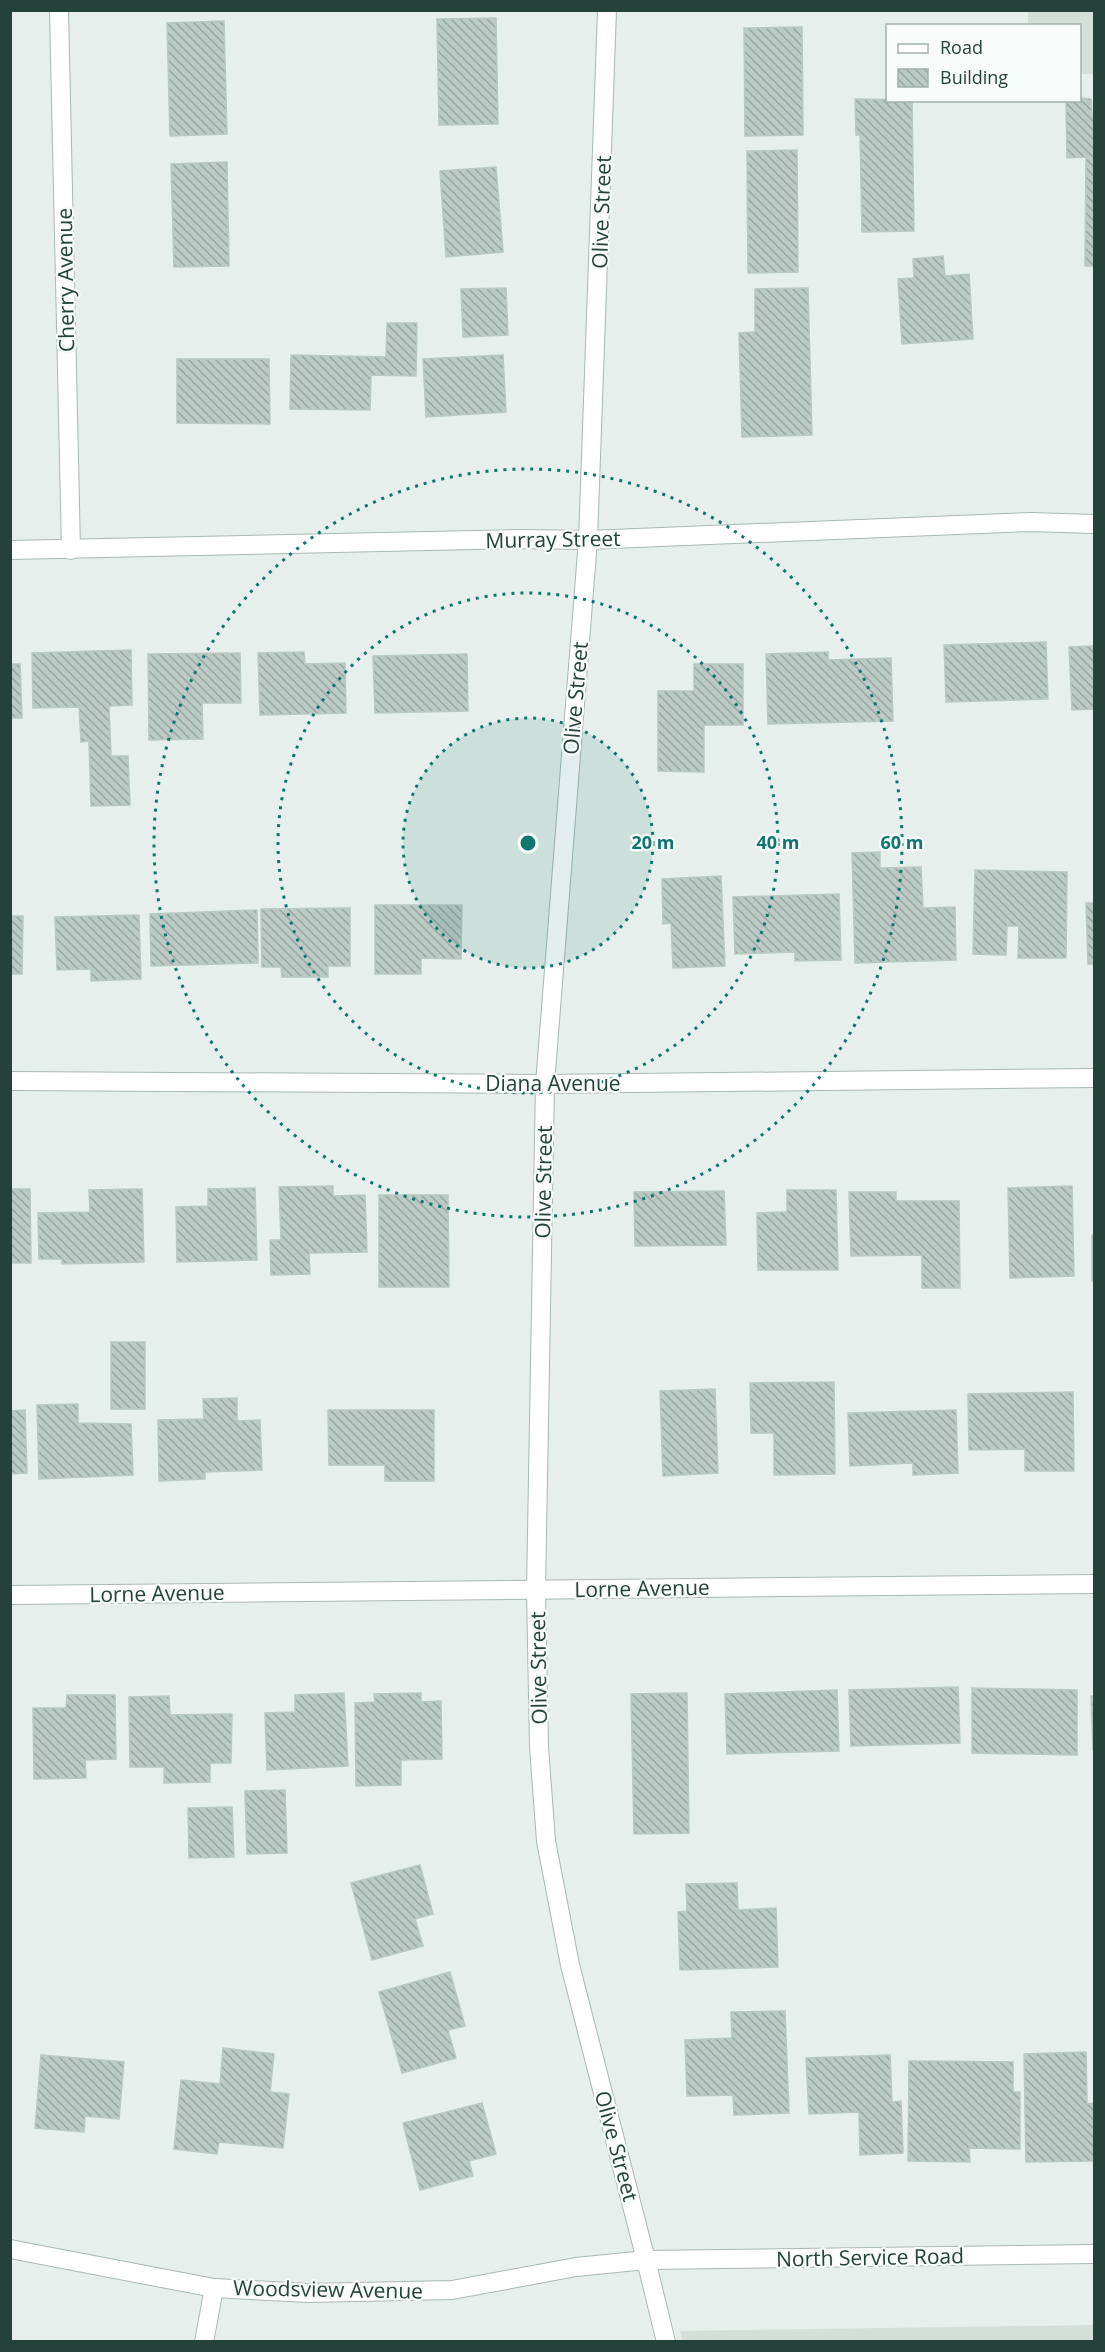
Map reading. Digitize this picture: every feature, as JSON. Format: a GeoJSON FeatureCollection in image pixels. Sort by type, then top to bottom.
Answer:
{"type":"FeatureCollection","features":[{"type":"Feature","properties":{"kind":"street","name":"Cherry Avenue"},"geometry":{"type":"LineString","coordinates":[[58,10],[71,549]]}},
{"type":"Feature","properties":{"kind":"street","name":"Olive Street"},"geometry":{"type":"LineString","coordinates":[[607,10],[588,540],[545,1084],[536,1590],[539,1747],[546,1841],[570,1965],[666,2342]]}},
{"type":"Feature","properties":{"kind":"street","name":"Murray Street"},"geometry":{"type":"LineString","coordinates":[[10,549],[521,538],[588,540],[1031,522],[1095,524]]}},
{"type":"Feature","properties":{"kind":"street","name":"Diana Avenue"},"geometry":{"type":"LineString","coordinates":[[10,1081],[545,1084],[1095,1078]]}},
{"type":"Feature","properties":{"kind":"street","name":"Lorne Avenue"},"geometry":{"type":"LineString","coordinates":[[10,1595],[1095,1584]]}},
{"type":"Feature","properties":{"kind":"street","name":"Woodsview Avenue"},"geometry":{"type":"LineString","coordinates":[[10,2249],[214,2288],[308,2293],[452,2290],[576,2267],[646,2260]]}},
{"type":"Feature","properties":{"kind":"street","name":"North Service Road"},"geometry":{"type":"LineString","coordinates":[[646,2260],[1095,2254]]}},
{"type":"Feature","properties":{"kind":"street"},"geometry":{"type":"LineString","coordinates":[[204,2342],[214,2288]]}},
{"type":"Feature","properties":{"kind":"shaded area"},"geometry":{"type":"Polygon","coordinates":[[[1028,11],[1094,11],[1094,74],[1081,74],[1081,24],[1028,24],[1028,11]]]}},
{"type":"Feature","properties":{"kind":"shaded area"},"geometry":{"type":"Polygon","coordinates":[[[1094,2325],[1094,2342],[683,2342],[680,2331],[1094,2325]]]}},
{"type":"Feature","properties":{"kind":"building"},"geometry":{"type":"Polygon","coordinates":[[[496,18],[498,124],[439,125],[437,19],[496,18]]]}},
{"type":"Feature","properties":{"kind":"building"},"geometry":{"type":"Polygon","coordinates":[[[224,21],[227,134],[170,136],[167,23],[224,21]]]}},
{"type":"Feature","properties":{"kind":"building"},"geometry":{"type":"Polygon","coordinates":[[[802,27],[803,135],[745,136],[744,28],[802,27]]]}},
{"type":"Feature","properties":{"kind":"building"},"geometry":{"type":"Polygon","coordinates":[[[1081,98],[1091,99],[1094,116],[1094,266],[1085,266],[1086,157],[1067,158],[1066,102],[1081,102],[1081,98]]]}},
{"type":"Feature","properties":{"kind":"building"},"geometry":{"type":"Polygon","coordinates":[[[855,99],[912,102],[914,231],[862,232],[860,135],[856,135],[855,99]]]}},
{"type":"Feature","properties":{"kind":"building"},"geometry":{"type":"Polygon","coordinates":[[[797,150],[798,272],[748,273],[747,151],[797,150]]]}},
{"type":"Feature","properties":{"kind":"building"},"geometry":{"type":"Polygon","coordinates":[[[227,162],[229,266],[174,267],[171,164],[227,162]]]}},
{"type":"Feature","properties":{"kind":"building"},"geometry":{"type":"Polygon","coordinates":[[[496,167],[503,252],[446,257],[440,171],[496,167]]]}},
{"type":"Feature","properties":{"kind":"building"},"geometry":{"type":"Polygon","coordinates":[[[943,256],[945,276],[969,274],[973,339],[902,344],[898,279],[914,278],[913,259],[943,256]]]}},
{"type":"Feature","properties":{"kind":"building"},"geometry":{"type":"Polygon","coordinates":[[[506,288],[508,335],[463,337],[461,289],[506,288]]]}},
{"type":"Feature","properties":{"kind":"building"},"geometry":{"type":"Polygon","coordinates":[[[808,288],[812,435],[742,437],[739,333],[755,332],[755,289],[808,288]]]}},
{"type":"Feature","properties":{"kind":"building"},"geometry":{"type":"Polygon","coordinates":[[[387,323],[417,323],[416,376],[371,375],[370,410],[290,409],[291,355],[386,357],[387,323]]]}},
{"type":"Feature","properties":{"kind":"building"},"geometry":{"type":"Polygon","coordinates":[[[503,355],[506,412],[426,417],[423,359],[503,355]]]}},
{"type":"Feature","properties":{"kind":"building"},"geometry":{"type":"Polygon","coordinates":[[[177,359],[269,359],[270,424],[177,423],[177,359]]]}},
{"type":"Feature","properties":{"kind":"building"},"geometry":{"type":"Polygon","coordinates":[[[1046,642],[1048,699],[946,702],[944,645],[1046,642]]]}},
{"type":"Feature","properties":{"kind":"building"},"geometry":{"type":"Polygon","coordinates":[[[1094,646],[1094,709],[1072,710],[1069,647],[1094,646]]]}},
{"type":"Feature","properties":{"kind":"building"},"geometry":{"type":"Polygon","coordinates":[[[131,650],[132,705],[109,706],[111,756],[128,756],[130,805],[91,806],[89,741],[81,742],[79,707],[33,708],[32,653],[131,650]]]}},
{"type":"Feature","properties":{"kind":"building"},"geometry":{"type":"Polygon","coordinates":[[[304,652],[305,664],[345,663],[346,713],[260,715],[258,653],[304,652]]]}},
{"type":"Feature","properties":{"kind":"building"},"geometry":{"type":"Polygon","coordinates":[[[828,652],[828,660],[891,658],[893,721],[768,724],[766,654],[828,652]]]}},
{"type":"Feature","properties":{"kind":"building"},"geometry":{"type":"Polygon","coordinates":[[[240,653],[241,703],[202,703],[203,739],[149,740],[148,654],[240,653]]]}},
{"type":"Feature","properties":{"kind":"building"},"geometry":{"type":"Polygon","coordinates":[[[467,654],[468,711],[375,713],[373,656],[467,654]]]}},
{"type":"Feature","properties":{"kind":"building"},"geometry":{"type":"Polygon","coordinates":[[[10,664],[20,664],[22,718],[10,718],[10,664]]]}},
{"type":"Feature","properties":{"kind":"building"},"geometry":{"type":"Polygon","coordinates":[[[694,664],[743,664],[743,725],[704,725],[704,772],[658,771],[658,691],[694,691],[694,664]]]}},
{"type":"Feature","properties":{"kind":"building"},"geometry":{"type":"Polygon","coordinates":[[[880,852],[880,868],[921,867],[923,908],[955,907],[956,960],[855,963],[852,853],[880,852]]]}},
{"type":"Feature","properties":{"kind":"building"},"geometry":{"type":"Polygon","coordinates":[[[975,870],[1067,872],[1066,958],[1018,958],[1019,926],[1007,926],[1006,955],[973,954],[975,870]]]}},
{"type":"Feature","properties":{"kind":"building"},"geometry":{"type":"Polygon","coordinates":[[[721,876],[725,966],[673,968],[671,923],[663,924],[662,879],[721,876]]]}},
{"type":"Feature","properties":{"kind":"building"},"geometry":{"type":"Polygon","coordinates":[[[839,894],[841,960],[795,961],[795,952],[735,954],[733,897],[839,894]]]}},
{"type":"Feature","properties":{"kind":"building"},"geometry":{"type":"Polygon","coordinates":[[[1086,903],[1094,903],[1094,964],[1088,964],[1086,903]]]}},
{"type":"Feature","properties":{"kind":"building"},"geometry":{"type":"Polygon","coordinates":[[[375,905],[462,905],[461,959],[421,958],[421,974],[375,974],[375,905]]]}},
{"type":"Feature","properties":{"kind":"building"},"geometry":{"type":"Polygon","coordinates":[[[350,908],[350,966],[328,966],[328,977],[282,977],[281,967],[262,967],[261,909],[350,908]]]}},
{"type":"Feature","properties":{"kind":"building"},"geometry":{"type":"Polygon","coordinates":[[[257,910],[258,963],[151,966],[150,914],[257,910]]]}},
{"type":"Feature","properties":{"kind":"building"},"geometry":{"type":"Polygon","coordinates":[[[139,915],[141,979],[91,981],[91,969],[57,970],[55,917],[139,915]]]}},
{"type":"Feature","properties":{"kind":"building"},"geometry":{"type":"Polygon","coordinates":[[[10,916],[23,916],[22,974],[10,974],[10,916]]]}},
{"type":"Feature","properties":{"kind":"building"},"geometry":{"type":"Polygon","coordinates":[[[333,1186],[333,1196],[365,1195],[367,1252],[309,1253],[310,1274],[271,1275],[270,1240],[281,1240],[279,1187],[333,1186]]]}},
{"type":"Feature","properties":{"kind":"building"},"geometry":{"type":"Polygon","coordinates":[[[1072,1186],[1074,1276],[1010,1278],[1008,1188],[1072,1186]]]}},
{"type":"Feature","properties":{"kind":"building"},"geometry":{"type":"Polygon","coordinates":[[[255,1188],[257,1260],[177,1262],[176,1207],[208,1206],[208,1189],[255,1188]]]}},
{"type":"Feature","properties":{"kind":"building"},"geometry":{"type":"Polygon","coordinates":[[[10,1189],[30,1189],[31,1263],[10,1263],[10,1189]]]}},
{"type":"Feature","properties":{"kind":"building"},"geometry":{"type":"Polygon","coordinates":[[[142,1189],[144,1262],[62,1264],[62,1259],[39,1259],[38,1213],[90,1212],[89,1190],[142,1189]]]}},
{"type":"Feature","properties":{"kind":"building"},"geometry":{"type":"Polygon","coordinates":[[[787,1190],[836,1190],[838,1270],[758,1270],[757,1213],[787,1212],[787,1190]]]}},
{"type":"Feature","properties":{"kind":"building"},"geometry":{"type":"Polygon","coordinates":[[[724,1191],[726,1245],[635,1246],[634,1192],[724,1191]]]}},
{"type":"Feature","properties":{"kind":"building"},"geometry":{"type":"Polygon","coordinates":[[[849,1192],[896,1192],[896,1201],[959,1201],[960,1288],[922,1288],[922,1255],[851,1256],[849,1192]]]}},
{"type":"Feature","properties":{"kind":"building"},"geometry":{"type":"Polygon","coordinates":[[[379,1195],[448,1195],[449,1287],[379,1287],[379,1195]]]}},
{"type":"Feature","properties":{"kind":"building"},"geometry":{"type":"Polygon","coordinates":[[[1092,1235],[1094,1235],[1094,1281],[1092,1281],[1092,1235]]]}},
{"type":"Feature","properties":{"kind":"building"},"geometry":{"type":"Polygon","coordinates":[[[111,1342],[145,1342],[145,1409],[111,1409],[111,1342]]]}},
{"type":"Feature","properties":{"kind":"building"},"geometry":{"type":"Polygon","coordinates":[[[834,1382],[835,1474],[774,1475],[774,1433],[751,1433],[750,1383],[834,1382]]]}},
{"type":"Feature","properties":{"kind":"building"},"geometry":{"type":"Polygon","coordinates":[[[715,1389],[718,1473],[663,1476],[660,1391],[715,1389]]]}},
{"type":"Feature","properties":{"kind":"building"},"geometry":{"type":"Polygon","coordinates":[[[1073,1392],[1074,1471],[1025,1471],[1025,1449],[969,1450],[968,1394],[1073,1392]]]}},
{"type":"Feature","properties":{"kind":"building"},"geometry":{"type":"Polygon","coordinates":[[[237,1398],[237,1421],[260,1420],[262,1470],[205,1472],[205,1479],[159,1481],[158,1420],[204,1419],[203,1399],[237,1398]]]}},
{"type":"Feature","properties":{"kind":"building"},"geometry":{"type":"Polygon","coordinates":[[[78,1404],[78,1423],[131,1424],[133,1475],[39,1479],[37,1405],[78,1404]]]}},
{"type":"Feature","properties":{"kind":"building"},"geometry":{"type":"Polygon","coordinates":[[[25,1410],[27,1473],[10,1474],[10,1411],[25,1410]]]}},
{"type":"Feature","properties":{"kind":"building"},"geometry":{"type":"Polygon","coordinates":[[[328,1410],[434,1410],[434,1481],[385,1481],[385,1465],[329,1465],[328,1410]]]}},
{"type":"Feature","properties":{"kind":"building"},"geometry":{"type":"Polygon","coordinates":[[[956,1410],[958,1473],[913,1475],[913,1463],[850,1466],[848,1413],[956,1410]]]}},
{"type":"Feature","properties":{"kind":"building"},"geometry":{"type":"Polygon","coordinates":[[[958,1687],[960,1743],[851,1746],[849,1690],[958,1687]]]}},
{"type":"Feature","properties":{"kind":"building"},"geometry":{"type":"Polygon","coordinates":[[[972,1688],[1077,1690],[1077,1755],[972,1753],[972,1688]]]}},
{"type":"Feature","properties":{"kind":"building"},"geometry":{"type":"Polygon","coordinates":[[[837,1690],[839,1751],[727,1754],[725,1694],[837,1690]]]}},
{"type":"Feature","properties":{"kind":"building"},"geometry":{"type":"Polygon","coordinates":[[[344,1693],[348,1766],[267,1770],[265,1713],[295,1712],[295,1695],[344,1693]]]}},
{"type":"Feature","properties":{"kind":"building"},"geometry":{"type":"Polygon","coordinates":[[[421,1693],[421,1702],[441,1701],[442,1759],[401,1760],[401,1785],[356,1786],[355,1703],[375,1702],[374,1694],[421,1693]]]}},
{"type":"Feature","properties":{"kind":"building"},"geometry":{"type":"Polygon","coordinates":[[[687,1693],[689,1833],[634,1834],[631,1694],[687,1693]]]}},
{"type":"Feature","properties":{"kind":"building"},"geometry":{"type":"Polygon","coordinates":[[[67,1695],[115,1695],[116,1759],[85,1760],[86,1778],[34,1779],[33,1708],[66,1708],[67,1695]]]}},
{"type":"Feature","properties":{"kind":"building"},"geometry":{"type":"Polygon","coordinates":[[[169,1696],[170,1715],[232,1714],[231,1763],[210,1763],[210,1782],[164,1783],[164,1767],[130,1767],[129,1697],[169,1696]]]}},
{"type":"Feature","properties":{"kind":"building"},"geometry":{"type":"Polygon","coordinates":[[[1091,1696],[1094,1696],[1094,1750],[1093,1750],[1091,1696]]]}},
{"type":"Feature","properties":{"kind":"building"},"geometry":{"type":"Polygon","coordinates":[[[285,1790],[287,1853],[247,1854],[245,1791],[285,1790]]]}},
{"type":"Feature","properties":{"kind":"building"},"geometry":{"type":"Polygon","coordinates":[[[232,1807],[234,1857],[189,1858],[188,1808],[232,1807]]]}},
{"type":"Feature","properties":{"kind":"building"},"geometry":{"type":"Polygon","coordinates":[[[420,1865],[433,1914],[415,1919],[423,1946],[372,1960],[351,1883],[420,1865]]]}},
{"type":"Feature","properties":{"kind":"building"},"geometry":{"type":"Polygon","coordinates":[[[737,1883],[738,1910],[776,1908],[778,1967],[680,1970],[678,1912],[687,1911],[686,1884],[737,1883]]]}},
{"type":"Feature","properties":{"kind":"building"},"geometry":{"type":"Polygon","coordinates":[[[450,1972],[465,2026],[448,2030],[456,2058],[402,2073],[379,1992],[450,1972]]]}},
{"type":"Feature","properties":{"kind":"building"},"geometry":{"type":"Polygon","coordinates":[[[785,2011],[789,2113],[734,2115],[733,2095],[687,2096],[685,2040],[732,2038],[731,2012],[785,2011]]]}},
{"type":"Feature","properties":{"kind":"building"},"geometry":{"type":"Polygon","coordinates":[[[223,2048],[274,2054],[270,2092],[289,2094],[283,2148],[219,2142],[217,2154],[174,2149],[181,2080],[220,2084],[223,2048]]]}},
{"type":"Feature","properties":{"kind":"building"},"geometry":{"type":"Polygon","coordinates":[[[1086,2052],[1087,2104],[1094,2103],[1094,2161],[1026,2162],[1024,2054],[1086,2052]]]}},
{"type":"Feature","properties":{"kind":"building"},"geometry":{"type":"Polygon","coordinates":[[[41,2055],[124,2062],[119,2119],[85,2116],[84,2132],[35,2128],[41,2055]]]}},
{"type":"Feature","properties":{"kind":"building"},"geometry":{"type":"Polygon","coordinates":[[[890,2055],[892,2102],[901,2101],[903,2153],[860,2155],[859,2112],[809,2114],[806,2058],[890,2055]]]}},
{"type":"Feature","properties":{"kind":"building"},"geometry":{"type":"Polygon","coordinates":[[[909,2061],[1013,2062],[1013,2092],[1020,2092],[1020,2149],[969,2148],[970,2162],[908,2161],[909,2061]]]}},
{"type":"Feature","properties":{"kind":"building"},"geometry":{"type":"Polygon","coordinates":[[[482,2103],[496,2154],[469,2161],[473,2176],[420,2190],[403,2123],[482,2103]]]}}]}
